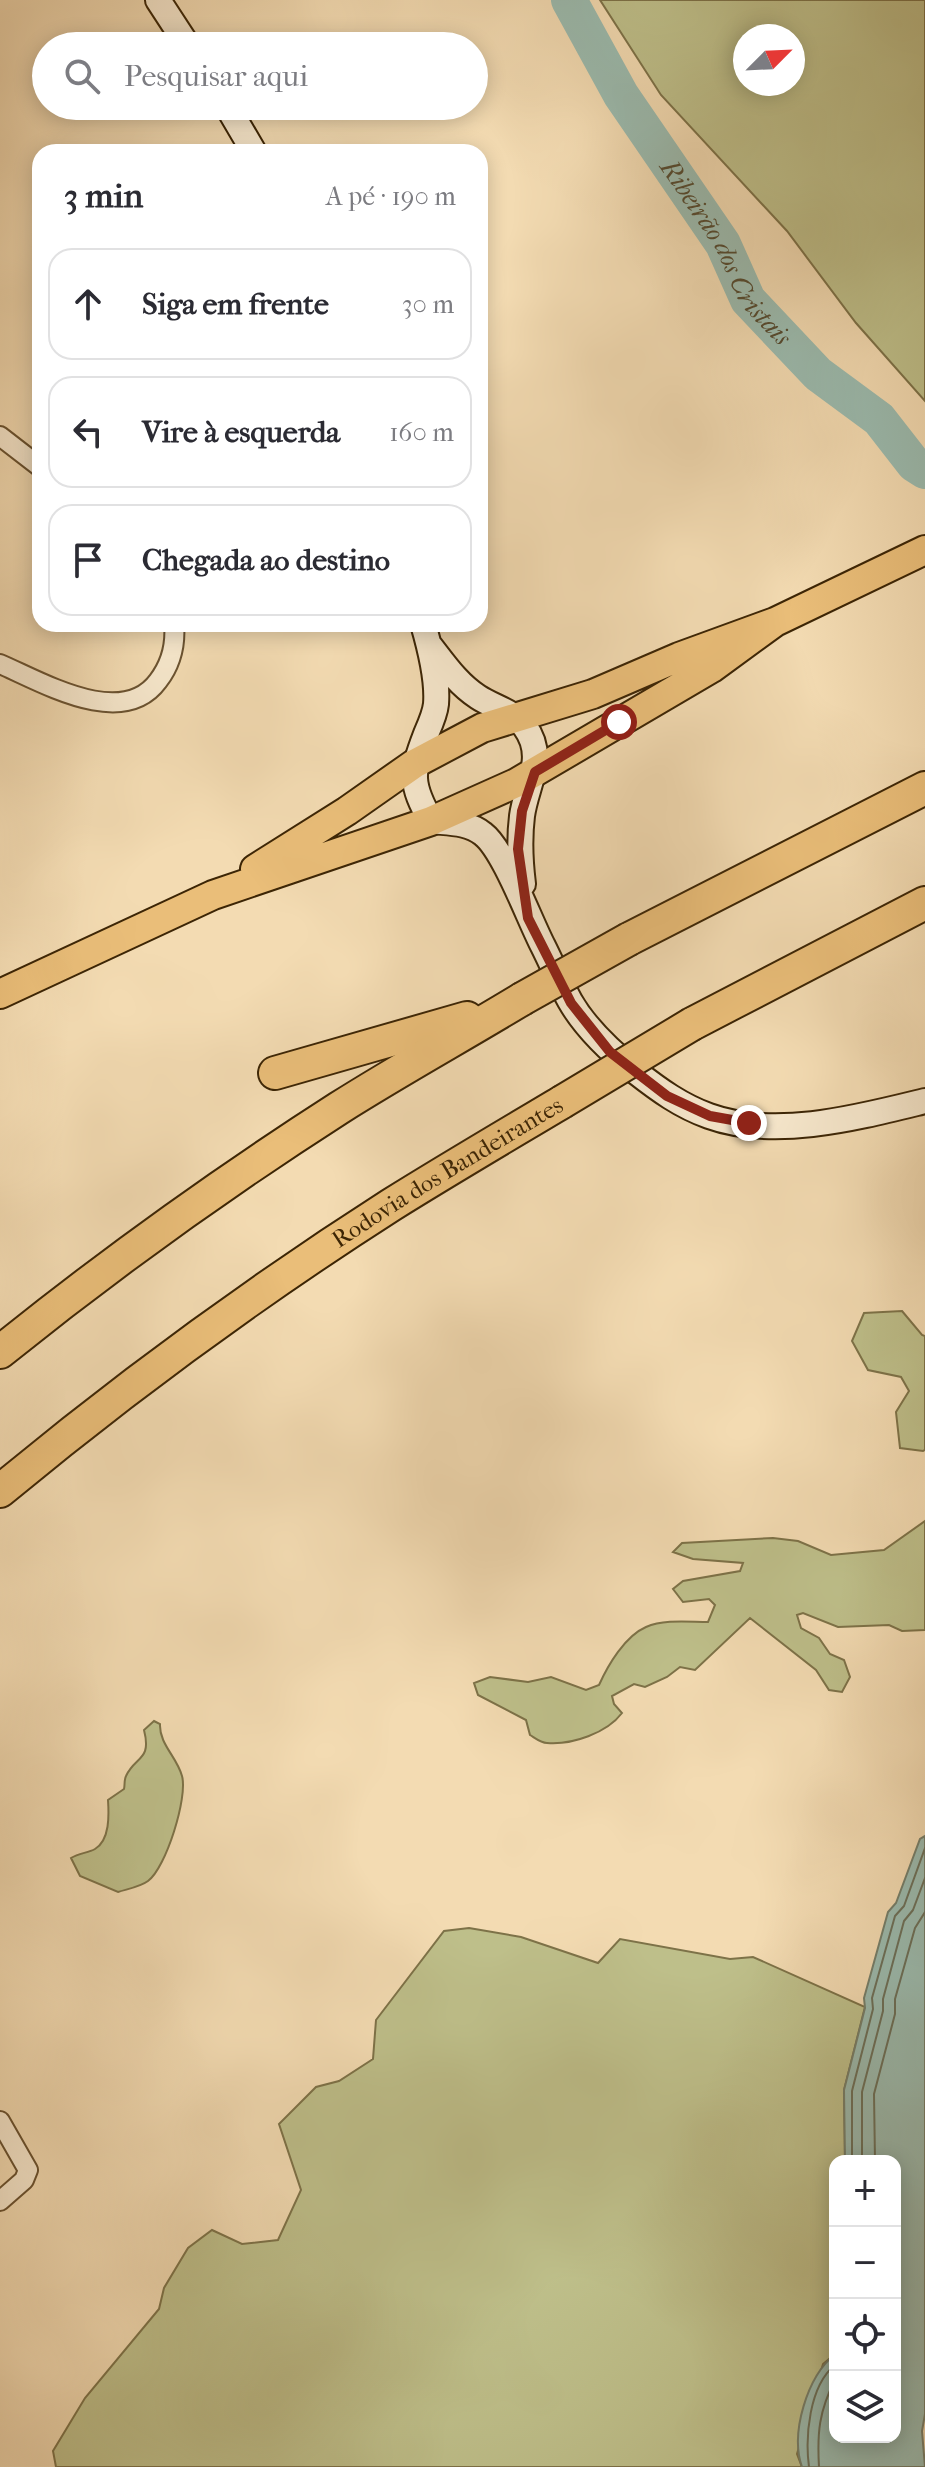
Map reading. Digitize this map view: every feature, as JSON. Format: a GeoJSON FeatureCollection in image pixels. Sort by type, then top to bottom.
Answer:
{"type":"FeatureCollection","features":[{"type":"Feature","properties":{"kind":"highway"},"geometry":{"type":"LineString","coordinates":[[0,1352],[139,1245],[340,1107],[629,939],[925,788]]}},
{"type":"Feature","properties":{"kind":"highway","name":"Rodovia dos Bandeirantes"},"geometry":{"type":"LineString","coordinates":[[0,1491],[103,1407],[236,1309],[390,1206],[692,1024],[925,903]]}},
{"type":"Feature","properties":{"kind":"highway"},"geometry":{"type":"LineString","coordinates":[[275,1073],[517,1002]]}},
{"type":"Feature","properties":{"kind":"main road"},"geometry":{"type":"LineString","coordinates":[[213,895],[347,811],[414,764],[482,728],[593,694],[679,657],[775,622],[925,550]]}},
{"type":"Feature","properties":{"kind":"main road"},"geometry":{"type":"LineString","coordinates":[[0,994],[213,895],[431,821],[535,772],[712,668],[775,622]]}},
{"type":"Feature","properties":{"kind":"street"},"geometry":{"type":"LineString","coordinates":[[158,0],[179,32]]}},
{"type":"Feature","properties":{"kind":"street"},"geometry":{"type":"LineString","coordinates":[[235,120],[249,144]]}},
{"type":"Feature","properties":{"kind":"street"},"geometry":{"type":"LineString","coordinates":[[0,436],[32,461]]}},
{"type":"Feature","properties":{"kind":"street"},"geometry":{"type":"LineString","coordinates":[[0,664],[90,701],[111,703],[131,700],[152,690],[170,666],[173,632]]}},
{"type":"Feature","properties":{"kind":"street"},"geometry":{"type":"LineString","coordinates":[[426,635],[458,681],[477,696],[515,716],[533,741],[535,772],[522,811],[518,849],[528,918]]}},
{"type":"Feature","properties":{"kind":"street"},"geometry":{"type":"LineString","coordinates":[[426,635],[436,705],[414,764],[413,783],[431,821],[464,824],[480,831],[502,855],[528,918],[571,1003],[610,1052],[667,1096],[710,1116],[749,1123],[798,1125],[850,1120],[925,1101]]}},
{"type":"Feature","properties":{"kind":"street"},"geometry":{"type":"LineString","coordinates":[[0,2121],[28,2170],[24,2180],[0,2201]]}},
{"type":"Feature","properties":{"kind":"green space"},"geometry":{"type":"Polygon","coordinates":[[[600,0],[925,0],[925,401],[856,323],[787,231],[661,95],[600,0]]]}},
{"type":"Feature","properties":{"kind":"green space"},"geometry":{"type":"Polygon","coordinates":[[[902,1311],[925,1336],[923,1451],[900,1448],[896,1412],[909,1391],[901,1377],[868,1370],[852,1341],[864,1313],[902,1311]]]}},
{"type":"Feature","properties":{"kind":"green space"},"geometry":{"type":"Polygon","coordinates":[[[925,1521],[925,1630],[902,1631],[889,1625],[838,1627],[803,1613],[797,1615],[801,1628],[819,1638],[830,1654],[844,1660],[850,1677],[842,1692],[829,1690],[816,1670],[750,1618],[695,1670],[680,1667],[645,1687],[634,1684],[612,1696],[622,1713],[598,1732],[578,1740],[557,1743],[540,1741],[530,1735],[526,1720],[478,1695],[474,1683],[490,1677],[528,1682],[551,1677],[586,1690],[599,1685],[618,1652],[638,1631],[661,1623],[708,1622],[715,1605],[709,1599],[683,1602],[673,1589],[683,1581],[740,1571],[743,1563],[693,1559],[673,1552],[682,1543],[773,1538],[798,1541],[831,1555],[884,1550],[925,1521]]]}},
{"type":"Feature","properties":{"kind":"green space"},"geometry":{"type":"Polygon","coordinates":[[[154,1721],[160,1724],[162,1738],[182,1776],[179,1815],[155,1874],[145,1883],[118,1892],[80,1876],[71,1858],[95,1849],[104,1840],[108,1827],[108,1800],[124,1789],[126,1776],[144,1753],[144,1730],[154,1721]]]}},
{"type":"Feature","properties":{"kind":"green space"},"geometry":{"type":"Polygon","coordinates":[[[469,1928],[521,1937],[598,1963],[620,1939],[730,1959],[753,1957],[865,2007],[844,2090],[845,2155],[829,2155],[829,2359],[823,2364],[797,2454],[802,2467],[56,2467],[53,2451],[85,2398],[159,2309],[164,2288],[188,2248],[212,2230],[242,2244],[278,2240],[301,2190],[279,2124],[316,2087],[339,2081],[373,2059],[376,2020],[444,1931],[469,1928]]]}},
{"type":"Feature","properties":{"kind":"water"},"geometry":{"type":"Polygon","coordinates":[[[925,1836],[925,2414],[922,2431],[925,2467],[802,2467],[798,2438],[804,2406],[816,2377],[829,2360],[829,2443],[901,2443],[901,2155],[845,2155],[844,2090],[865,2008],[864,1998],[888,1912],[896,1903],[920,1839],[925,1836]]]}},
{"type":"Feature","properties":{"kind":"waterway","name":"Ribeirão dos Cristais"},"geometry":{"type":"LineString","coordinates":[[569,0],[621,95],[723,244],[748,300],[818,374],[879,419],[914,464],[925,471]]}},
{"type":"Feature","properties":{"kind":"route"},"geometry":{"type":"LineString","coordinates":[[619,722],[535,772],[522,811],[518,849],[528,918],[571,1003],[610,1052],[667,1096],[710,1116],[749,1123]]}}]}
